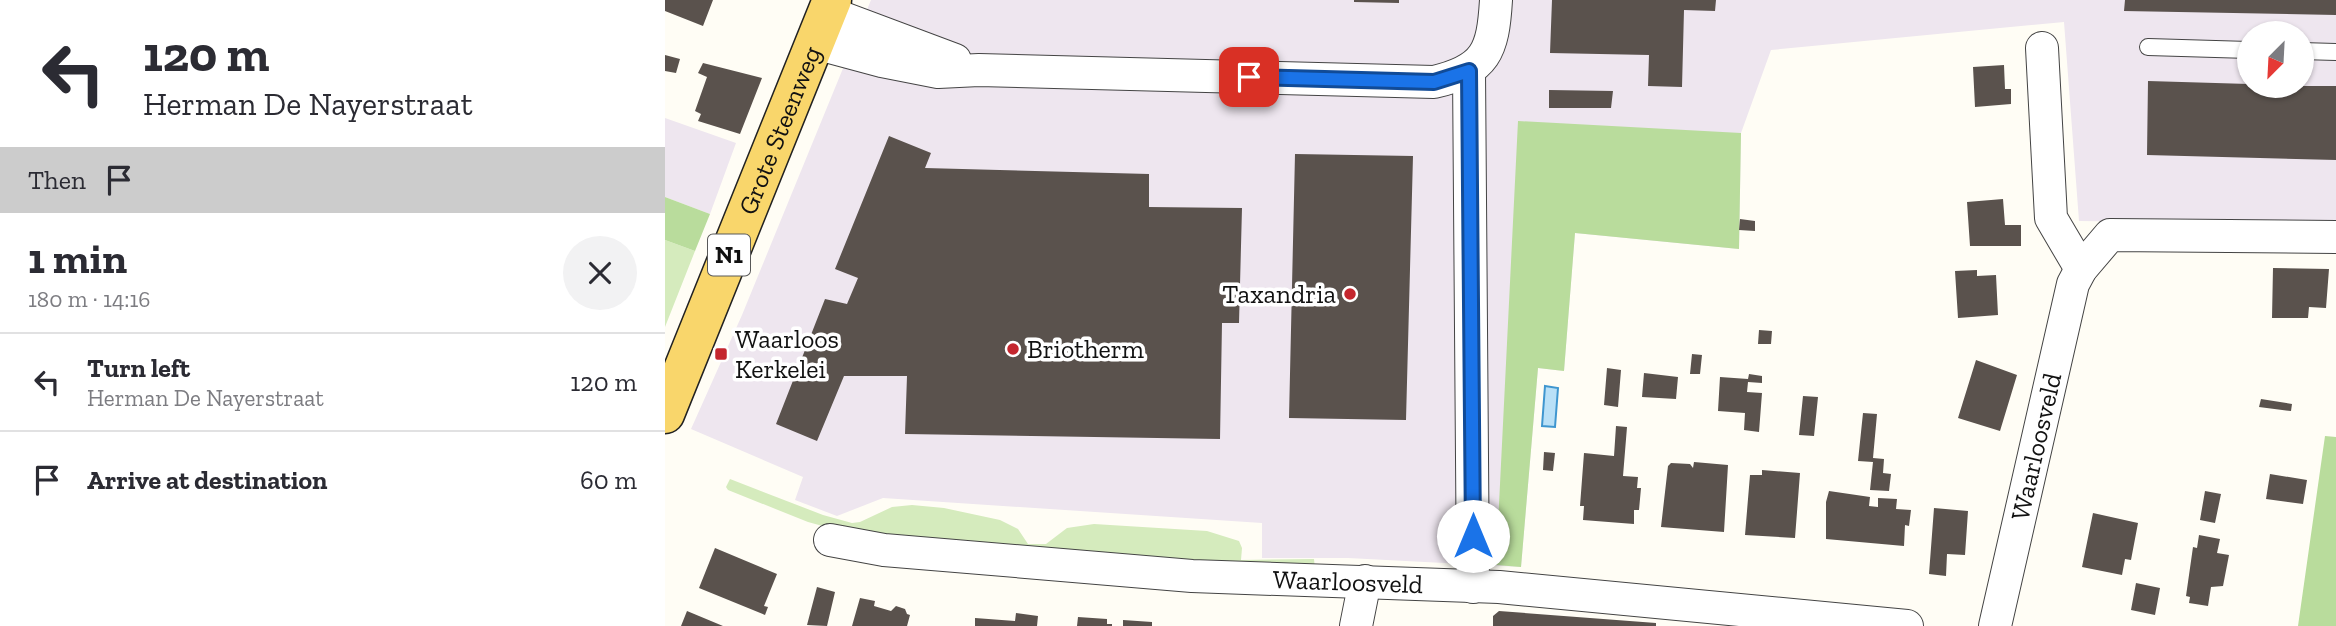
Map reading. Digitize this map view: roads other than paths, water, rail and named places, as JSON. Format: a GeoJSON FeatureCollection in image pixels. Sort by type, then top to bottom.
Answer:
{"type":"FeatureCollection","features":[{"type":"Feature","properties":{"kind":"main road","name":"Grote Steenweg"},"geometry":{"type":"LineString","coordinates":[[665,414],[825,18]]}},
{"type":"Feature","properties":{"kind":"street"},"geometry":{"type":"LineString","coordinates":[[825,18],[882,61],[938,72],[979,69],[1434,82],[1469,71],[1489,49],[1495,22],[1496,0]]}},
{"type":"Feature","properties":{"kind":"street"},"geometry":{"type":"LineString","coordinates":[[2042,48],[2051,218],[2081,269]]}},
{"type":"Feature","properties":{"kind":"street"},"geometry":{"type":"LineString","coordinates":[[1469,71],[1473,587]]}},
{"type":"Feature","properties":{"kind":"street","name":"Waarloosveld"},"geometry":{"type":"LineString","coordinates":[[1995,626],[2073,284],[2081,269],[2110,235],[2336,237]]}},
{"type":"Feature","properties":{"kind":"street","name":"Waarloosveld"},"geometry":{"type":"LineString","coordinates":[[830,540],[884,550],[1178,575],[1473,587],[1907,626]]}},
{"type":"Feature","properties":{"kind":"street"},"geometry":{"type":"LineString","coordinates":[[1356,626],[1365,581]]}},
{"type":"Feature","properties":{"kind":"lane"},"geometry":{"type":"LineString","coordinates":[[2148,47],[2237,50]]}},
{"type":"Feature","properties":{"kind":"lane"},"geometry":{"type":"LineString","coordinates":[[2314,51],[2336,52]]}},
{"type":"Feature","properties":{"kind":"water"},"geometry":{"type":"Polygon","coordinates":[[[1545,386],[1558,388],[1555,427],[1542,426],[1545,386]]]}},
{"type":"Feature","properties":{"kind":"place","name":"Taxandria"},"geometry":{"type":"Point","coordinates":[1350,294]}},
{"type":"Feature","properties":{"kind":"place","name":"Briotherm"},"geometry":{"type":"Point","coordinates":[1013,349]}},
{"type":"Feature","properties":{"kind":"place","name":"Waarloos Kerkelei"},"geometry":{"type":"Point","coordinates":[721,354]}}]}
